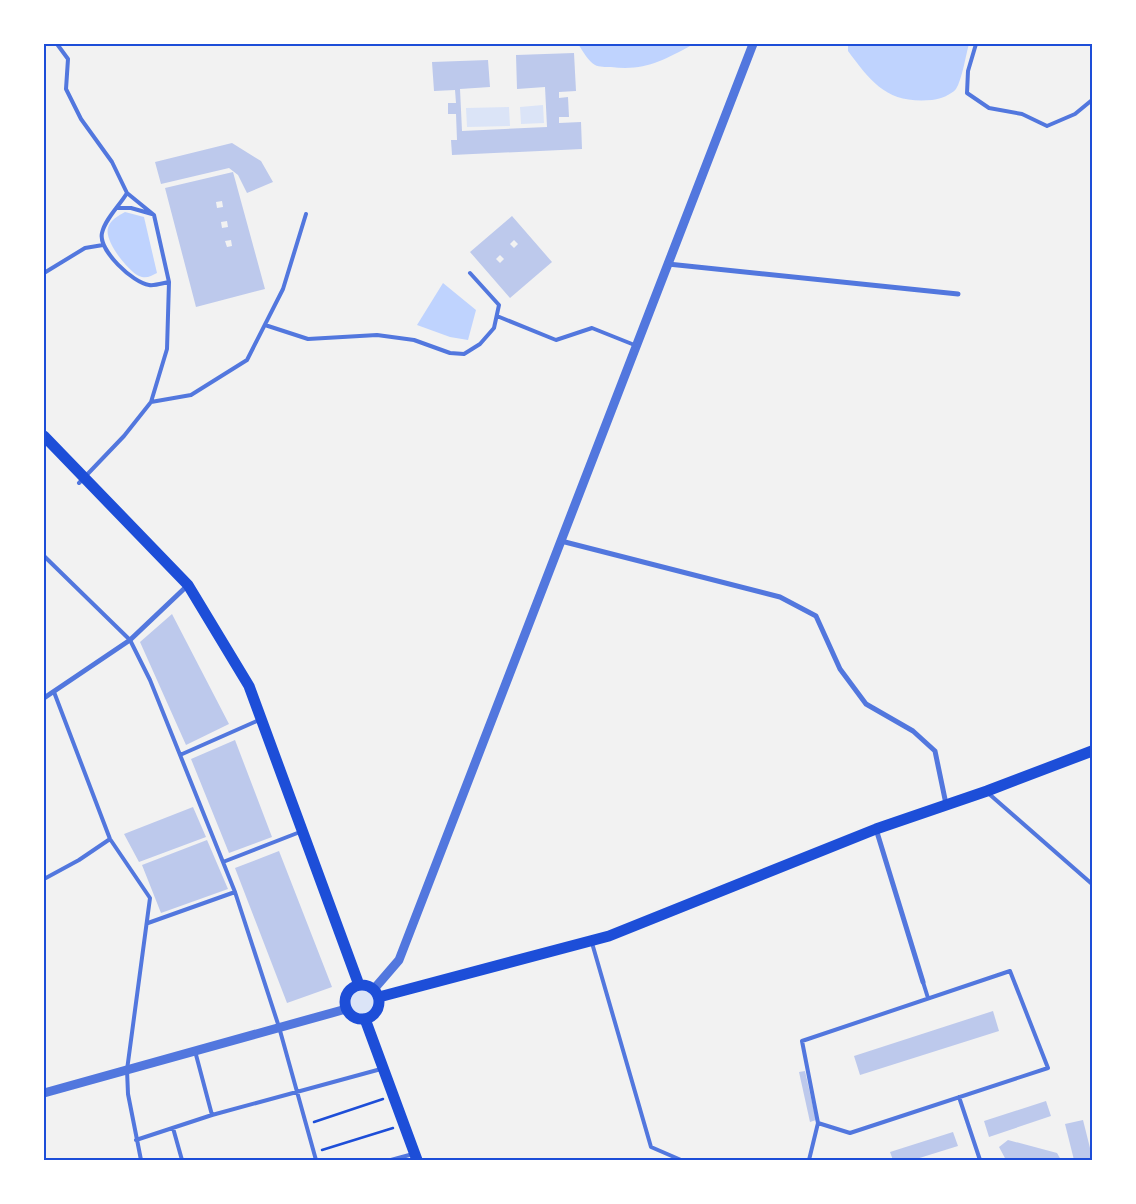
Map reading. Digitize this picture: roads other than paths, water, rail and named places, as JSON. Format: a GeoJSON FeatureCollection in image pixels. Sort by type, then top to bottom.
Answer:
{"type":"FeatureCollection","features":[{"type":"Feature","properties":{"kind":"main road"},"geometry":{"type":"LineString","coordinates":[[44,436],[82,480],[185,587],[244,689],[259,720],[356,986]]}},
{"type":"Feature","properties":{"kind":"main road"},"geometry":{"type":"LineString","coordinates":[[44,446],[82,480]]}},
{"type":"Feature","properties":{"kind":"main road"},"geometry":{"type":"LineString","coordinates":[[356,986],[376,993],[591,941],[618,932],[876,828],[987,791],[1092,750]]}},
{"type":"Feature","properties":{"kind":"main road"},"geometry":{"type":"LineString","coordinates":[[356,986],[345,996],[346,1009],[352,1016],[365,1019],[375,1014],[379,1003],[376,993]]}},
{"type":"Feature","properties":{"kind":"main road"},"geometry":{"type":"LineString","coordinates":[[365,1019],[416,1157]]}},
{"type":"Feature","properties":{"kind":"street"},"geometry":{"type":"LineString","coordinates":[[376,993],[399,960],[753,44]]}},
{"type":"Feature","properties":{"kind":"street"},"geometry":{"type":"LineString","coordinates":[[668,264],[958,294]]}},
{"type":"Feature","properties":{"kind":"street"},"geometry":{"type":"LineString","coordinates":[[561,541],[780,598],[816,616],[840,669],[866,704],[913,731],[935,751],[946,805]]}},
{"type":"Feature","properties":{"kind":"street"},"geometry":{"type":"LineString","coordinates":[[44,698],[130,640],[185,587]]}},
{"type":"Feature","properties":{"kind":"street"},"geometry":{"type":"LineString","coordinates":[[876,828],[923,982]]}},
{"type":"Feature","properties":{"kind":"street"},"geometry":{"type":"LineString","coordinates":[[44,1093],[346,1009]]}},
{"type":"Feature","properties":{"kind":"lane"},"geometry":{"type":"LineString","coordinates":[[57,44],[68,59],[66,88],[81,119],[112,162],[127,193],[154,215],[169,282],[167,349],[151,402],[124,436],[82,480]]}},
{"type":"Feature","properties":{"kind":"lane"},"geometry":{"type":"LineString","coordinates":[[976,44],[968,71],[967,93],[988,108],[1022,114],[1047,126],[1075,114],[1092,100]]}},
{"type":"Feature","properties":{"kind":"lane"},"geometry":{"type":"LineString","coordinates":[[127,193],[104,227],[101,235],[103,245],[120,267],[140,282],[150,285],[169,282]]}},
{"type":"Feature","properties":{"kind":"lane"},"geometry":{"type":"LineString","coordinates":[[118,208],[132,208],[154,215]]}},
{"type":"Feature","properties":{"kind":"lane"},"geometry":{"type":"LineString","coordinates":[[151,402],[191,395],[247,360],[283,289],[306,214]]}},
{"type":"Feature","properties":{"kind":"lane"},"geometry":{"type":"LineString","coordinates":[[44,273],[84,248],[103,245]]}},
{"type":"Feature","properties":{"kind":"lane"},"geometry":{"type":"LineString","coordinates":[[265,325],[308,339],[377,335],[414,340],[450,353],[464,354],[480,344],[494,328],[499,306],[470,273]]}},
{"type":"Feature","properties":{"kind":"lane"},"geometry":{"type":"LineString","coordinates":[[497,316],[556,340],[592,328],[637,346]]}},
{"type":"Feature","properties":{"kind":"lane"},"geometry":{"type":"LineString","coordinates":[[44,556],[130,640],[150,680],[234,892],[279,1027],[316,1160]]}},
{"type":"Feature","properties":{"kind":"lane"},"geometry":{"type":"LineString","coordinates":[[54,692],[110,839],[150,898],[127,1070],[136,1140],[141,1160]]}},
{"type":"Feature","properties":{"kind":"lane"},"geometry":{"type":"LineString","coordinates":[[180,755],[259,720]]}},
{"type":"Feature","properties":{"kind":"lane"},"geometry":{"type":"LineString","coordinates":[[987,791],[1092,884]]}},
{"type":"Feature","properties":{"kind":"lane"},"geometry":{"type":"LineString","coordinates":[[223,862],[300,832]]}},
{"type":"Feature","properties":{"kind":"lane"},"geometry":{"type":"LineString","coordinates":[[44,879],[79,860],[110,839]]}},
{"type":"Feature","properties":{"kind":"lane"},"geometry":{"type":"LineString","coordinates":[[148,923],[234,892]]}},
{"type":"Feature","properties":{"kind":"lane"},"geometry":{"type":"LineString","coordinates":[[591,941],[651,1147],[682,1160]]}},
{"type":"Feature","properties":{"kind":"lane"},"geometry":{"type":"LineString","coordinates":[[809,1160],[818,1123],[802,1041],[1010,972],[1048,1068],[850,1133],[818,1123]]}},
{"type":"Feature","properties":{"kind":"lane"},"geometry":{"type":"LineString","coordinates":[[923,982],[928,998]]}},
{"type":"Feature","properties":{"kind":"lane"},"geometry":{"type":"LineString","coordinates":[[195,1051],[212,1115]]}},
{"type":"Feature","properties":{"kind":"lane"},"geometry":{"type":"LineString","coordinates":[[136,1140],[212,1115],[383,1068]]}},
{"type":"Feature","properties":{"kind":"lane"},"geometry":{"type":"LineString","coordinates":[[959,1097],[980,1160]]}},
{"type":"Feature","properties":{"kind":"lane"},"geometry":{"type":"LineString","coordinates":[[173,1128],[182,1160]]}},
{"type":"Feature","properties":{"kind":"lane"},"geometry":{"type":"LineString","coordinates":[[391,1160],[416,1157]]}},
{"type":"Feature","properties":{"kind":"water"},"geometry":{"type":"Polygon","coordinates":[[[578,44],[692,45],[653,64],[623,68],[595,65],[578,44]]]}},
{"type":"Feature","properties":{"kind":"water"},"geometry":{"type":"Polygon","coordinates":[[[848,44],[969,44],[956,89],[938,99],[916,100],[903,99],[892,95],[873,82],[848,51],[848,44]]]}},
{"type":"Feature","properties":{"kind":"water"},"geometry":{"type":"Polygon","coordinates":[[[125,212],[144,217],[157,273],[151,276],[142,277],[134,273],[113,248],[108,234],[109,225],[115,218],[125,212]]]}},
{"type":"Feature","properties":{"kind":"water"},"geometry":{"type":"Polygon","coordinates":[[[443,283],[476,310],[468,340],[450,337],[417,325],[443,283]]]}}]}
